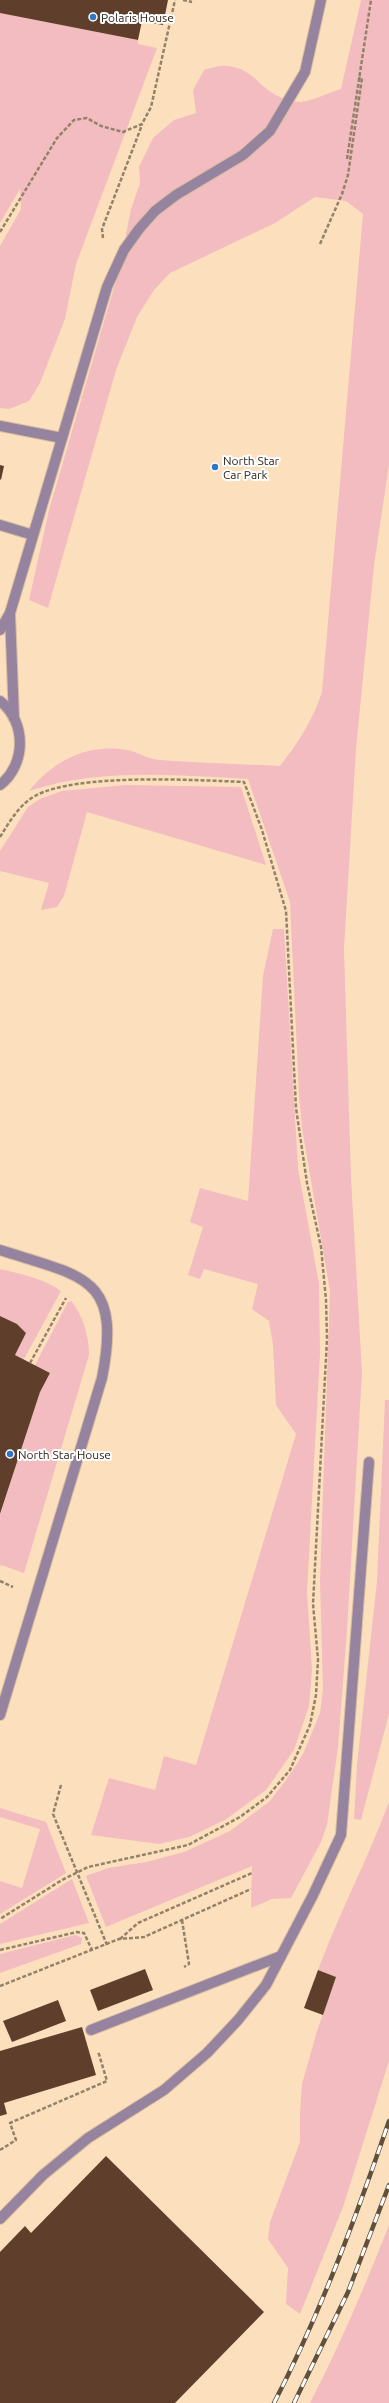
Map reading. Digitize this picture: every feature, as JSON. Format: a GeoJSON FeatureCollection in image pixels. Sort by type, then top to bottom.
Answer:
{"type":"FeatureCollection","features":[{"type":"Feature","properties":{"kind":"street"},"geometry":{"type":"LineString","coordinates":[[0,630],[10,613],[107,287],[124,250],[139,229],[176,194],[243,155],[270,131],[305,72],[320,0]]}},
{"type":"Feature","properties":{"kind":"street"},"geometry":{"type":"LineString","coordinates":[[0,426],[62,438]]}},
{"type":"Feature","properties":{"kind":"street"},"geometry":{"type":"LineString","coordinates":[[0,525],[33,535]]}},
{"type":"Feature","properties":{"kind":"street"},"geometry":{"type":"LineString","coordinates":[[10,613],[14,718]]}},
{"type":"Feature","properties":{"kind":"street"},"geometry":{"type":"LineString","coordinates":[[0,701],[14,718],[18,728],[20,750],[12,772],[0,785]]}},
{"type":"Feature","properties":{"kind":"street"},"geometry":{"type":"LineString","coordinates":[[0,1250],[78,1277],[97,1291],[104,1307],[108,1323],[108,1349],[94,1404],[0,1716]]}},
{"type":"Feature","properties":{"kind":"street"},"geometry":{"type":"LineString","coordinates":[[0,2219],[43,2175],[88,2138],[164,2090],[207,2053],[238,2020],[266,1985],[313,1895],[340,1835],[369,1462]]}},
{"type":"Feature","properties":{"kind":"street"},"geometry":{"type":"LineString","coordinates":[[91,2030],[281,1956]]}},
{"type":"Feature","properties":{"kind":"path"},"geometry":{"type":"LineString","coordinates":[[104,243],[102,228],[142,124],[152,107],[175,0]]}},
{"type":"Feature","properties":{"kind":"path"},"geometry":{"type":"LineString","coordinates":[[183,0],[192,2]]}},
{"type":"Feature","properties":{"kind":"path"},"geometry":{"type":"LineString","coordinates":[[347,159],[358,78],[371,0]]}},
{"type":"Feature","properties":{"kind":"path"},"geometry":{"type":"LineString","coordinates":[[320,244],[342,194],[348,175],[362,78],[358,78]]}},
{"type":"Feature","properties":{"kind":"path"},"geometry":{"type":"LineString","coordinates":[[0,232],[57,138],[74,120],[87,118],[101,126],[123,132],[142,124]]}},
{"type":"Feature","properties":{"kind":"path"},"geometry":{"type":"LineString","coordinates":[[0,837],[24,804],[45,791],[67,786],[141,780],[244,782],[262,830],[286,911],[296,1108],[307,1183],[321,1247],[326,1300],[327,1346],[313,1604],[318,1659],[316,1695],[310,1725],[290,1770],[267,1797],[240,1817],[202,1839],[168,1851],[99,1863],[77,1873],[0,1919]]}},
{"type":"Feature","properties":{"kind":"path"},"geometry":{"type":"LineString","coordinates":[[30,1362],[78,1277]]}},
{"type":"Feature","properties":{"kind":"path"},"geometry":{"type":"LineString","coordinates":[[61,1784],[53,1814],[107,1945]]}},
{"type":"Feature","properties":{"kind":"path"},"geometry":{"type":"LineString","coordinates":[[119,1940],[138,1923],[252,1872]]}},
{"type":"Feature","properties":{"kind":"path"},"geometry":{"type":"LineString","coordinates":[[0,1986],[119,1940],[144,1937],[251,1889]]}},
{"type":"Feature","properties":{"kind":"path"},"geometry":{"type":"LineString","coordinates":[[182,1920],[189,1964],[182,1967]]}},
{"type":"Feature","properties":{"kind":"path"},"geometry":{"type":"LineString","coordinates":[[0,1950],[77,1932],[84,1933],[92,1950]]}},
{"type":"Feature","properties":{"kind":"path"},"geometry":{"type":"LineString","coordinates":[[0,2150],[16,2140],[10,2123],[107,2081],[91,2030]]}},
{"type":"Feature","properties":{"kind":"shaded area"},"geometry":{"type":"Polygon","coordinates":[[[361,0],[389,0],[389,465],[374,565],[356,749],[344,948],[351,1177],[362,1373],[347,1631],[338,1747],[327,1825],[321,1842],[291,1898],[272,1899],[251,1908],[252,1866],[106,1927],[86,1876],[108,1868],[146,1862],[184,1852],[230,1831],[270,1801],[303,1754],[320,1713],[323,1690],[320,1580],[330,1291],[302,1128],[299,1095],[290,902],[248,779],[165,775],[110,776],[82,779],[29,791],[38,780],[60,763],[85,752],[98,749],[127,750],[159,760],[280,766],[304,731],[322,692],[363,214],[346,201],[315,197],[275,223],[170,273],[154,290],[137,317],[116,370],[48,608],[29,600],[49,510],[119,270],[131,209],[140,183],[139,167],[153,138],[174,120],[196,113],[193,90],[204,70],[210,68],[228,66],[238,68],[247,72],[277,96],[287,100],[304,102],[341,89],[361,0]]]}},
{"type":"Feature","properties":{"kind":"shaded area"},"geometry":{"type":"Polygon","coordinates":[[[0,13],[138,40],[138,44],[157,48],[76,264],[65,319],[40,383],[29,401],[9,409],[0,408],[0,246],[21,209],[20,189],[0,223],[0,13]]]}},
{"type":"Feature","properties":{"kind":"shaded area"},"geometry":{"type":"Polygon","coordinates":[[[125,785],[241,787],[266,865],[87,812],[64,896],[57,907],[41,910],[49,883],[0,871],[0,851],[28,807],[40,799],[62,791],[125,785]]]}},
{"type":"Feature","properties":{"kind":"shaded area"},"geometry":{"type":"Polygon","coordinates":[[[273,929],[284,929],[298,1168],[319,1284],[320,1354],[307,1592],[312,1670],[309,1706],[294,1750],[266,1790],[225,1820],[189,1837],[159,1844],[91,1835],[109,1778],[155,1790],[164,1756],[196,1765],[296,1434],[276,1405],[273,1345],[269,1321],[252,1309],[258,1284],[204,1269],[200,1279],[188,1275],[203,1227],[190,1222],[200,1188],[248,1201],[263,976],[273,929]]]}},
{"type":"Feature","properties":{"kind":"shaded area"},"geometry":{"type":"Polygon","coordinates":[[[0,1269],[39,1280],[61,1291],[24,1359],[15,1355],[26,1333],[17,1324],[0,1316],[0,1269]]]}},
{"type":"Feature","properties":{"kind":"shaded area"},"geometry":{"type":"Polygon","coordinates":[[[71,1301],[82,1319],[88,1341],[89,1355],[24,1573],[1,1565],[0,1567],[0,1515],[40,1392],[50,1373],[35,1365],[68,1302],[71,1301]]]}},
{"type":"Feature","properties":{"kind":"shaded area"},"geometry":{"type":"Polygon","coordinates":[[[385,1400],[389,1400],[389,1714],[361,1820],[354,1819],[357,1765],[377,1581],[385,1400]]]}},
{"type":"Feature","properties":{"kind":"shaded area"},"geometry":{"type":"Polygon","coordinates":[[[389,1802],[389,2061],[343,2207],[300,2314],[286,2304],[288,2268],[268,2239],[270,2222],[300,2142],[302,2084],[317,2031],[336,1977],[318,1970],[389,1802]]]}},
{"type":"Feature","properties":{"kind":"shaded area"},"geometry":{"type":"Polygon","coordinates":[[[0,1808],[46,1822],[66,1873],[0,1914],[0,1881],[22,1888],[40,1829],[0,1817],[0,1808]]]}},
{"type":"Feature","properties":{"kind":"shaded area"},"geometry":{"type":"Polygon","coordinates":[[[72,1879],[89,1923],[0,1944],[0,1924],[72,1879]]]}},
{"type":"Feature","properties":{"kind":"shaded area"},"geometry":{"type":"Polygon","coordinates":[[[75,1935],[82,1938],[81,1944],[0,1973],[0,1954],[75,1935]]]}},
{"type":"Feature","properties":{"kind":"shaded area"},"geometry":{"type":"Polygon","coordinates":[[[389,2225],[389,2403],[310,2403],[352,2315],[389,2225]]]}},
{"type":"Feature","properties":{"kind":"building","name":"Polaris House"},"geometry":{"type":"Polygon","coordinates":[[[0,0],[168,0],[163,25],[142,21],[138,40],[0,13],[0,0]]]}},
{"type":"Feature","properties":{"kind":"building"},"geometry":{"type":"Polygon","coordinates":[[[0,465],[4,466],[1,480],[0,479],[0,465]]]}},
{"type":"Feature","properties":{"kind":"building","name":"North Star House"},"geometry":{"type":"Polygon","coordinates":[[[0,1316],[17,1324],[26,1333],[15,1355],[50,1373],[40,1392],[0,1514],[0,1316]]]}},
{"type":"Feature","properties":{"kind":"building"},"geometry":{"type":"Polygon","coordinates":[[[145,1969],[153,1990],[98,2011],[90,1990],[145,1969]]]}},
{"type":"Feature","properties":{"kind":"building"},"geometry":{"type":"Polygon","coordinates":[[[318,1970],[336,1977],[323,2015],[304,2008],[318,1970]]]}},
{"type":"Feature","properties":{"kind":"building"},"geometry":{"type":"Polygon","coordinates":[[[58,2000],[66,2021],[12,2042],[3,2021],[58,2000]]]}},
{"type":"Feature","properties":{"kind":"building"},"geometry":{"type":"Polygon","coordinates":[[[82,2027],[96,2075],[4,2103],[7,2114],[0,2116],[0,2051],[82,2027]]]}},
{"type":"Feature","properties":{"kind":"building"},"geometry":{"type":"Polygon","coordinates":[[[106,2156],[264,2312],[175,2403],[0,2403],[0,2252],[25,2226],[31,2233],[106,2156]]]}},
{"type":"Feature","properties":{"kind":"railway"},"geometry":{"type":"LineString","coordinates":[[274,2403],[307,2334],[337,2264],[389,2121]]}},
{"type":"Feature","properties":{"kind":"railway"},"geometry":{"type":"LineString","coordinates":[[294,2403],[348,2292],[389,2185]]}},
{"type":"Feature","properties":{"kind":"place","name":"Polaris House"},"geometry":{"type":"Point","coordinates":[93,17]}},
{"type":"Feature","properties":{"kind":"place","name":"North Star Car Park"},"geometry":{"type":"Point","coordinates":[215,467]}},
{"type":"Feature","properties":{"kind":"place","name":"North Star House"},"geometry":{"type":"Point","coordinates":[10,1454]}}]}
